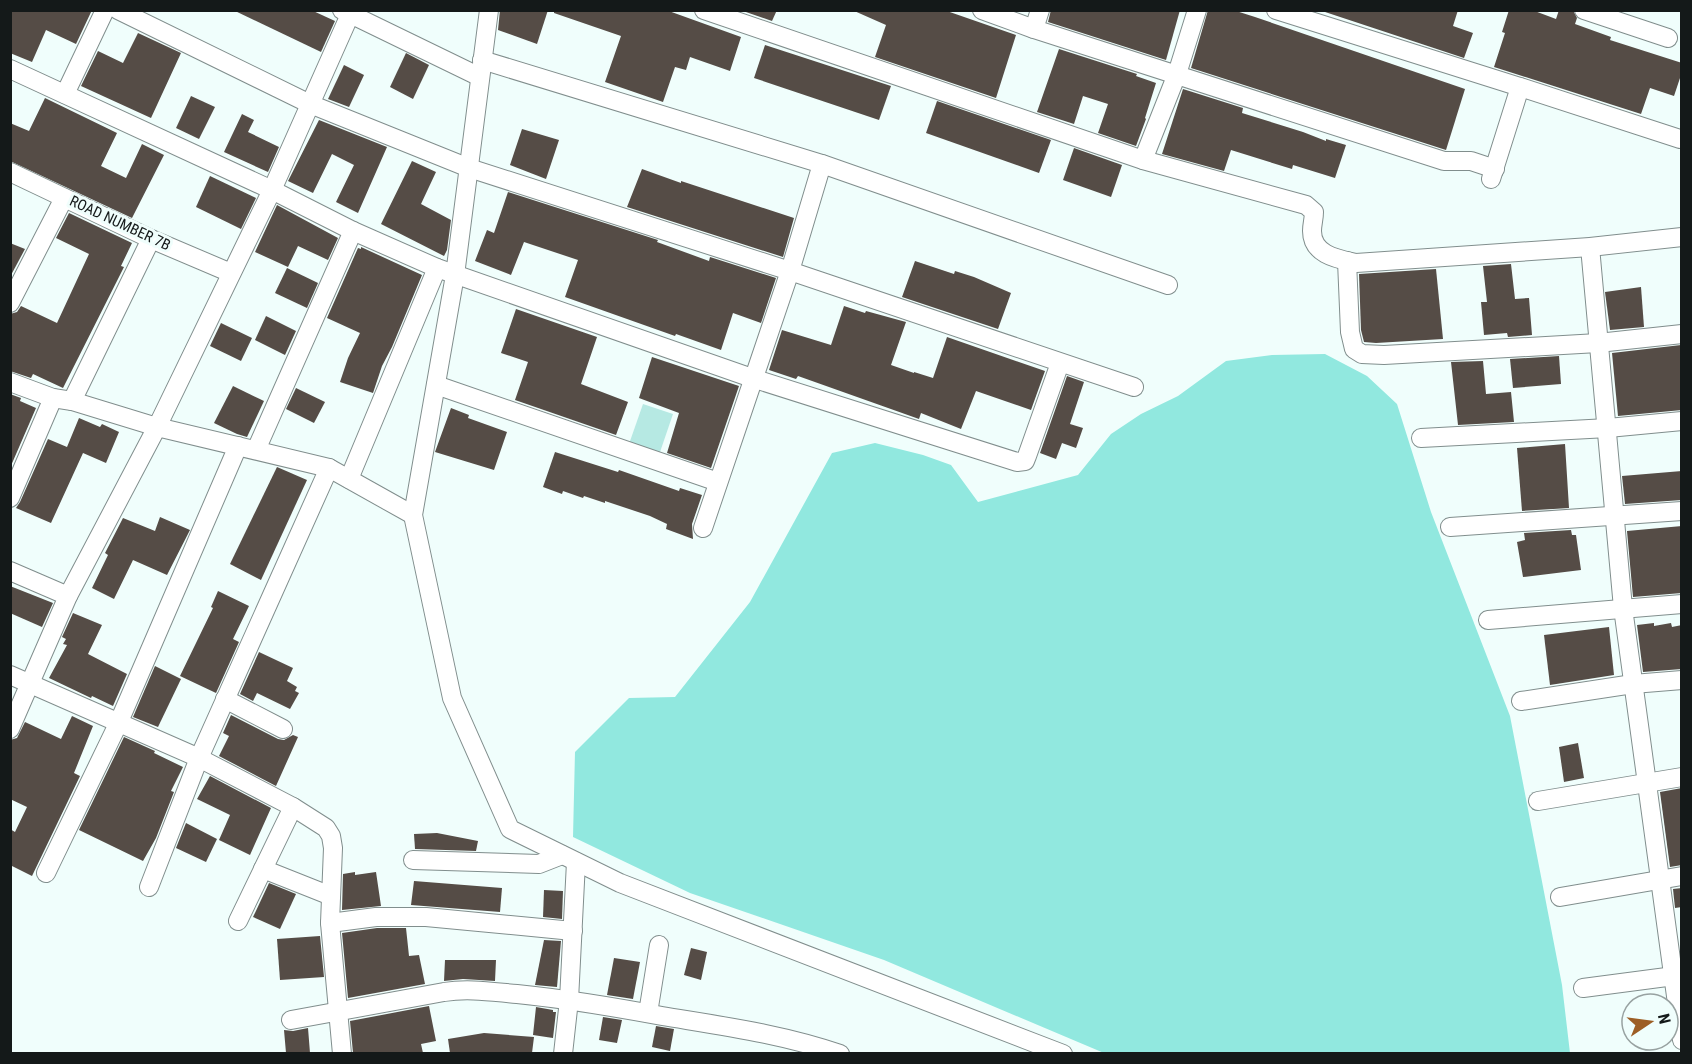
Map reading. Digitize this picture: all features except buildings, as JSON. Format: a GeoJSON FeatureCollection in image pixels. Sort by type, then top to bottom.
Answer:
{"type":"FeatureCollection","features":[{"type":"Feature","properties":{"kind":"street"},"geometry":{"type":"LineString","coordinates":[[65,94],[105,10]]}},
{"type":"Feature","properties":{"kind":"street"},"geometry":{"type":"LineString","coordinates":[[118,10],[310,104],[469,168],[790,271],[1134,387]]}},
{"type":"Feature","properties":{"kind":"street"},"geometry":{"type":"LineString","coordinates":[[489,10],[455,275],[413,515],[452,698],[510,829],[620,883],[1063,1053]]}},
{"type":"Feature","properties":{"kind":"street"},"geometry":{"type":"LineString","coordinates":[[982,10],[1034,29],[1444,161],[1471,161],[1493,174],[1521,87]]}},
{"type":"Feature","properties":{"kind":"street"},"geometry":{"type":"LineString","coordinates":[[1034,29],[1040,10]]}},
{"type":"Feature","properties":{"kind":"street"},"geometry":{"type":"LineString","coordinates":[[1143,160],[1177,74],[1197,10]]}},
{"type":"Feature","properties":{"kind":"street"},"geometry":{"type":"LineString","coordinates":[[1276,10],[1680,139]]}},
{"type":"Feature","properties":{"kind":"street"},"geometry":{"type":"LineString","coordinates":[[1584,10],[1668,38]]}},
{"type":"Feature","properties":{"kind":"street"},"geometry":{"type":"LineString","coordinates":[[709,11],[1143,160],[1306,205],[1314,212],[1312,232],[1319,249],[1328,255],[1347,261],[1356,263],[1590,247],[1682,237]]}},
{"type":"Feature","properties":{"kind":"street"},"geometry":{"type":"LineString","coordinates":[[10,729],[68,596],[158,427],[272,190],[348,12],[481,69],[822,164],[1168,285]]}},
{"type":"Feature","properties":{"kind":"street"},"geometry":{"type":"LineString","coordinates":[[12,74],[65,94],[272,190],[353,231],[455,275],[752,378],[1021,462],[1028,456],[1060,363]]}},
{"type":"Feature","properties":{"kind":"street"},"geometry":{"type":"LineString","coordinates":[[703,528],[790,271],[822,164]]}},
{"type":"Feature","properties":{"kind":"street","name":"ROAD NUMBER 7B"},"geometry":{"type":"LineString","coordinates":[[10,172],[231,273]]}},
{"type":"Feature","properties":{"kind":"street"},"geometry":{"type":"LineString","coordinates":[[10,303],[64,198]]}},
{"type":"Feature","properties":{"kind":"street"},"geometry":{"type":"LineString","coordinates":[[46,873],[247,448],[353,231]]}},
{"type":"Feature","properties":{"kind":"street"},"geometry":{"type":"LineString","coordinates":[[72,401],[151,238]]}},
{"type":"Feature","properties":{"kind":"street"},"geometry":{"type":"LineString","coordinates":[[1590,247],[1623,608],[1660,879],[1677,976],[1682,1040]]}},
{"type":"Feature","properties":{"kind":"street"},"geometry":{"type":"LineString","coordinates":[[1347,261],[1350,332],[1354,349],[1362,354],[1384,355],[1598,343],[1682,334]]}},
{"type":"Feature","properties":{"kind":"street"},"geometry":{"type":"LineString","coordinates":[[349,478],[437,268]]}},
{"type":"Feature","properties":{"kind":"street"},"geometry":{"type":"LineString","coordinates":[[10,382],[53,398],[72,401],[158,427],[329,468],[413,515]]}},
{"type":"Feature","properties":{"kind":"street"},"geometry":{"type":"LineString","coordinates":[[436,386],[718,482]]}},
{"type":"Feature","properties":{"kind":"street"},"geometry":{"type":"LineString","coordinates":[[10,498],[53,398]]}},
{"type":"Feature","properties":{"kind":"street"},"geometry":{"type":"LineString","coordinates":[[1421,438],[1608,428],[1682,421]]}},
{"type":"Feature","properties":{"kind":"street"},"geometry":{"type":"LineString","coordinates":[[149,887],[199,758],[329,468]]}},
{"type":"Feature","properties":{"kind":"street"},"geometry":{"type":"LineString","coordinates":[[1450,527],[1682,511]]}},
{"type":"Feature","properties":{"kind":"street"},"geometry":{"type":"LineString","coordinates":[[10,571],[68,596]]}},
{"type":"Feature","properties":{"kind":"street"},"geometry":{"type":"LineString","coordinates":[[1488,620],[1682,604]]}},
{"type":"Feature","properties":{"kind":"street"},"geometry":{"type":"LineString","coordinates":[[10,675],[199,758],[292,807],[326,828],[331,836],[333,848],[330,923],[342,1053]]}},
{"type":"Feature","properties":{"kind":"street"},"geometry":{"type":"LineString","coordinates":[[1521,701],[1633,684],[1682,680]]}},
{"type":"Feature","properties":{"kind":"street"},"geometry":{"type":"LineString","coordinates":[[225,699],[283,729]]}},
{"type":"Feature","properties":{"kind":"street"},"geometry":{"type":"LineString","coordinates":[[1538,801],[1682,777]]}},
{"type":"Feature","properties":{"kind":"street"},"geometry":{"type":"LineString","coordinates":[[238,921],[292,807]]}},
{"type":"Feature","properties":{"kind":"street"},"geometry":{"type":"LineString","coordinates":[[413,860],[539,864],[569,858]]}},
{"type":"Feature","properties":{"kind":"street"},"geometry":{"type":"LineString","coordinates":[[563,1053],[573,931],[569,858]]}},
{"type":"Feature","properties":{"kind":"street"},"geometry":{"type":"LineString","coordinates":[[263,868],[331,896]]}},
{"type":"Feature","properties":{"kind":"street"},"geometry":{"type":"LineString","coordinates":[[1560,897],[1682,876]]}},
{"type":"Feature","properties":{"kind":"street"},"geometry":{"type":"LineString","coordinates":[[330,923],[376,917],[426,917],[573,931]]}},
{"type":"Feature","properties":{"kind":"street"},"geometry":{"type":"LineString","coordinates":[[648,1013],[659,945]]}},
{"type":"Feature","properties":{"kind":"street"},"geometry":{"type":"LineString","coordinates":[[1583,988],[1677,976]]}},
{"type":"Feature","properties":{"kind":"street"},"geometry":{"type":"LineString","coordinates":[[291,1020],[459,989],[569,1000],[648,1013],[802,1047],[840,1053]]}},
{"type":"Feature","properties":{"kind":"shaded area"},"geometry":{"type":"Polygon","coordinates":[[[1325,354],[1367,376],[1397,404],[1431,512],[1510,716],[1562,985],[1570,1053],[1104,1053],[884,960],[690,893],[573,837],[575,752],[629,698],[675,697],[750,602],[832,453],[875,443],[923,455],[951,465],[978,502],[1078,475],[1111,434],[1141,414],[1178,396],[1226,361],[1272,355],[1325,354]]]}},
{"type":"Feature","properties":{"kind":"shaded area"},"geometry":{"type":"Polygon","coordinates":[[[643,404],[673,414],[659,455],[629,444],[643,404]]]}}]}
